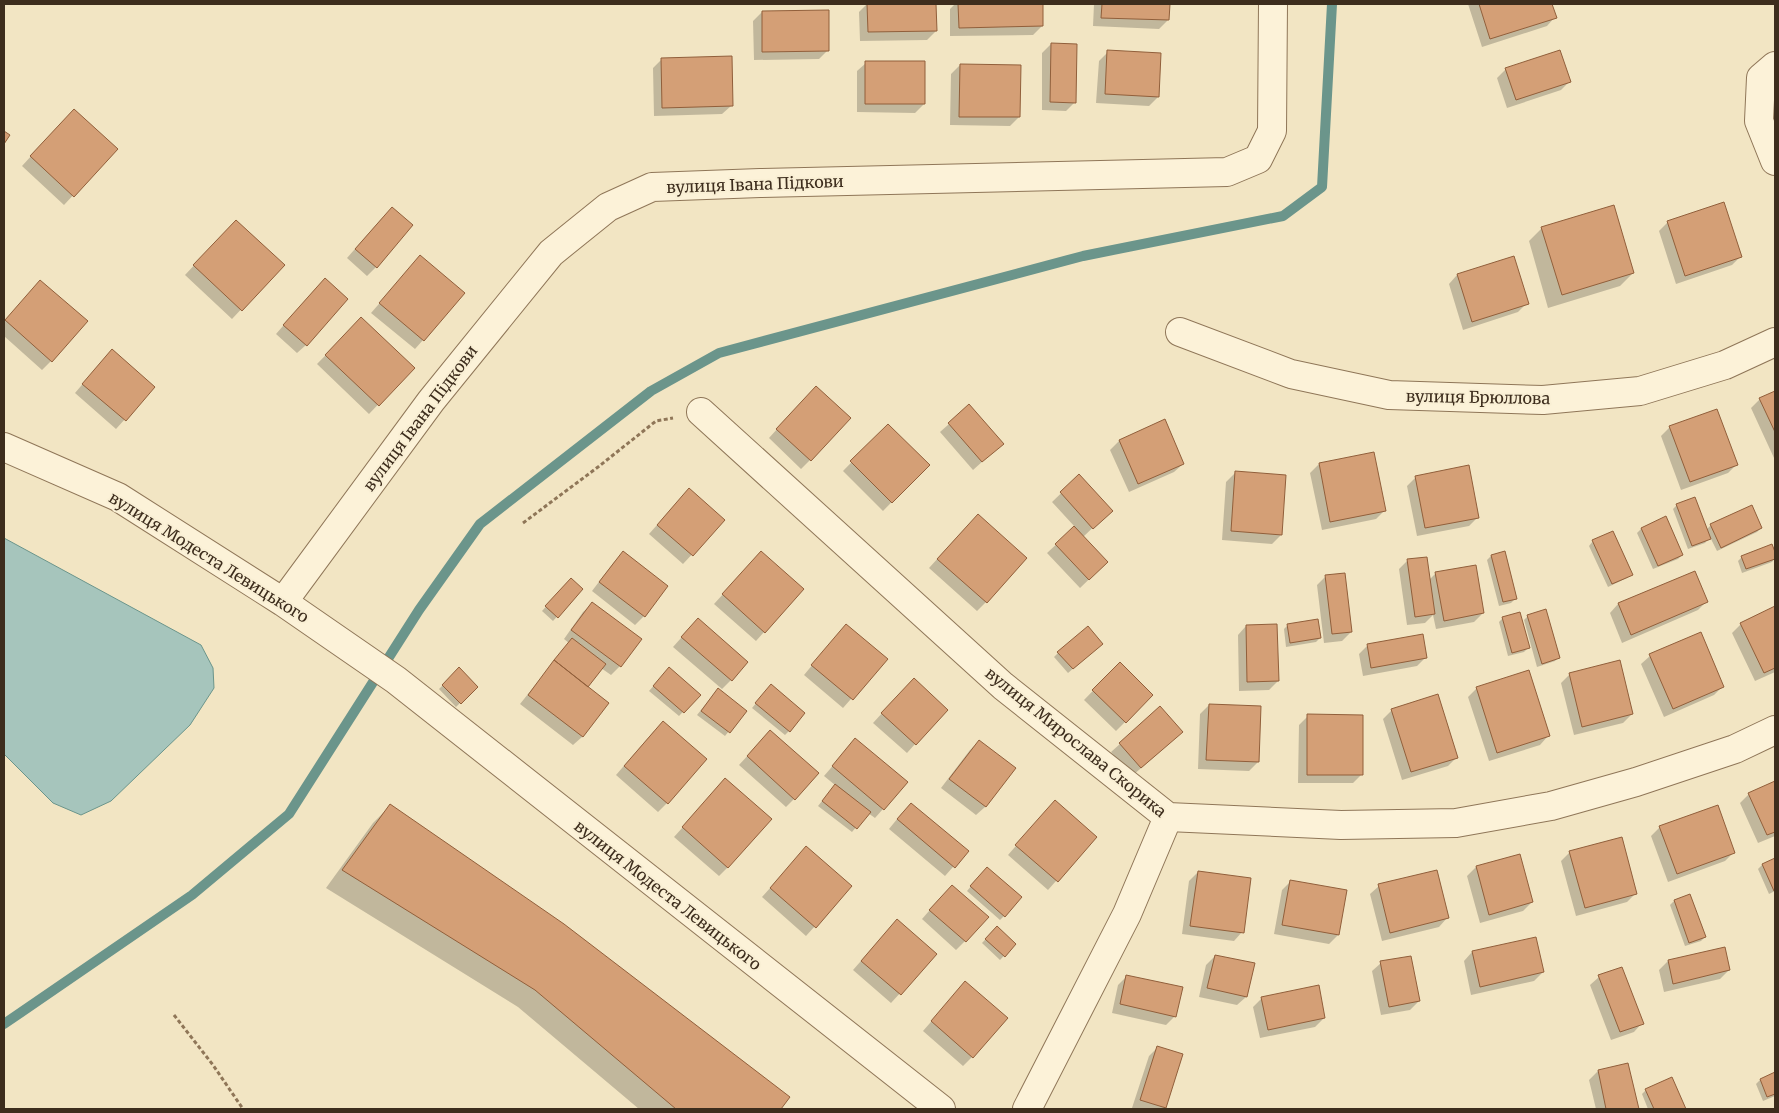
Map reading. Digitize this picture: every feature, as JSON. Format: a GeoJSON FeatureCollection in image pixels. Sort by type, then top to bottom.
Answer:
{"type":"FeatureCollection","features":[{"type":"Feature","properties":{"kind":"street","name":"вулиця Івана Підкови"},"geometry":{"type":"LineString","coordinates":[[283,602],[431,401],[551,253],[608,207],[652,187],[1227,172],[1258,159],[1272,131],[1273,4]]}},
{"type":"Feature","properties":{"kind":"street"},"geometry":{"type":"LineString","coordinates":[[1775,66],[1761,78],[1759,121],[1775,161]]}},
{"type":"Feature","properties":{"kind":"street","name":"вулиця Брюллова"},"geometry":{"type":"LineString","coordinates":[[1180,332],[1291,374],[1389,395],[1543,400],[1640,391],[1725,365],[1775,342]]}},
{"type":"Feature","properties":{"kind":"street","name":"вулиця Мирослава Скорика"},"geometry":{"type":"LineString","coordinates":[[701,412],[1004,686],[1168,817],[1342,825],[1456,823],[1552,806],[1636,782],[1735,749],[1775,730]]}},
{"type":"Feature","properties":{"kind":"street","name":"вулиця Модеста Левицького"},"geometry":{"type":"LineString","coordinates":[[4,447],[118,497],[283,602],[355,651],[396,680],[941,1109]]}},
{"type":"Feature","properties":{"kind":"street"},"geometry":{"type":"LineString","coordinates":[[1027,1109],[1128,914],[1168,817]]}},
{"type":"Feature","properties":{"kind":"path"},"geometry":{"type":"LineString","coordinates":[[523,523],[656,421],[701,412]]}},
{"type":"Feature","properties":{"kind":"path"},"geometry":{"type":"LineString","coordinates":[[174,1015],[213,1065],[243,1109]]}},
{"type":"Feature","properties":{"kind":"water"},"geometry":{"type":"Polygon","coordinates":[[[4,538],[201,645],[213,668],[214,688],[190,725],[111,801],[81,815],[53,803],[4,754],[4,538]]]}},
{"type":"Feature","properties":{"kind":"building"},"geometry":{"type":"Polygon","coordinates":[[[867,4],[936,4],[937,31],[868,32],[867,4]]]}},
{"type":"Feature","properties":{"kind":"building"},"geometry":{"type":"Polygon","coordinates":[[[958,4],[1043,4],[1043,26],[959,28],[958,4]]]}},
{"type":"Feature","properties":{"kind":"building"},"geometry":{"type":"Polygon","coordinates":[[[1102,4],[1170,4],[1169,20],[1101,18],[1102,4]]]}},
{"type":"Feature","properties":{"kind":"building"},"geometry":{"type":"Polygon","coordinates":[[[1479,4],[1552,4],[1557,18],[1490,39],[1479,4]]]}},
{"type":"Feature","properties":{"kind":"building"},"geometry":{"type":"Polygon","coordinates":[[[829,10],[829,51],[762,52],[762,11],[829,10]]]}},
{"type":"Feature","properties":{"kind":"building"},"geometry":{"type":"Polygon","coordinates":[[[1051,43],[1077,44],[1076,103],[1050,102],[1051,43]]]}},
{"type":"Feature","properties":{"kind":"building"},"geometry":{"type":"Polygon","coordinates":[[[1107,50],[1161,53],[1159,97],[1105,94],[1107,50]]]}},
{"type":"Feature","properties":{"kind":"building"},"geometry":{"type":"Polygon","coordinates":[[[1560,50],[1571,82],[1516,100],[1505,68],[1560,50]]]}},
{"type":"Feature","properties":{"kind":"building"},"geometry":{"type":"Polygon","coordinates":[[[732,56],[733,106],[662,108],[661,58],[732,56]]]}},
{"type":"Feature","properties":{"kind":"building"},"geometry":{"type":"Polygon","coordinates":[[[865,61],[925,61],[925,104],[865,104],[865,61]]]}},
{"type":"Feature","properties":{"kind":"building"},"geometry":{"type":"Polygon","coordinates":[[[960,64],[1021,65],[1020,117],[959,117],[960,64]]]}},
{"type":"Feature","properties":{"kind":"building"},"geometry":{"type":"Polygon","coordinates":[[[74,109],[118,149],[74,197],[30,156],[74,109]]]}},
{"type":"Feature","properties":{"kind":"building"},"geometry":{"type":"Polygon","coordinates":[[[4,131],[10,135],[4,144],[4,131]]]}},
{"type":"Feature","properties":{"kind":"building"},"geometry":{"type":"Polygon","coordinates":[[[1724,202],[1742,257],[1685,276],[1667,221],[1724,202]]]}},
{"type":"Feature","properties":{"kind":"building"},"geometry":{"type":"Polygon","coordinates":[[[1614,205],[1634,273],[1562,295],[1541,227],[1614,205]]]}},
{"type":"Feature","properties":{"kind":"building"},"geometry":{"type":"Polygon","coordinates":[[[392,207],[413,225],[377,268],[355,249],[392,207]]]}},
{"type":"Feature","properties":{"kind":"building"},"geometry":{"type":"Polygon","coordinates":[[[236,220],[285,265],[242,311],[193,265],[236,220]]]}},
{"type":"Feature","properties":{"kind":"building"},"geometry":{"type":"Polygon","coordinates":[[[420,255],[465,293],[424,341],[379,303],[420,255]]]}},
{"type":"Feature","properties":{"kind":"building"},"geometry":{"type":"Polygon","coordinates":[[[1514,256],[1529,304],[1472,322],[1457,274],[1514,256]]]}},
{"type":"Feature","properties":{"kind":"building"},"geometry":{"type":"Polygon","coordinates":[[[325,278],[348,299],[307,346],[283,325],[325,278]]]}},
{"type":"Feature","properties":{"kind":"building"},"geometry":{"type":"Polygon","coordinates":[[[40,280],[88,321],[52,362],[5,320],[40,280]]]}},
{"type":"Feature","properties":{"kind":"building"},"geometry":{"type":"Polygon","coordinates":[[[361,317],[415,368],[379,406],[325,355],[361,317]]]}},
{"type":"Feature","properties":{"kind":"building"},"geometry":{"type":"Polygon","coordinates":[[[112,349],[155,387],[126,421],[82,384],[112,349]]]}},
{"type":"Feature","properties":{"kind":"building"},"geometry":{"type":"Polygon","coordinates":[[[816,386],[851,418],[811,461],[776,429],[816,386]]]}},
{"type":"Feature","properties":{"kind":"building"},"geometry":{"type":"Polygon","coordinates":[[[1775,391],[1775,432],[1759,398],[1775,391]]]}},
{"type":"Feature","properties":{"kind":"building"},"geometry":{"type":"Polygon","coordinates":[[[969,404],[1004,444],[982,462],[948,423],[969,404]]]}},
{"type":"Feature","properties":{"kind":"building"},"geometry":{"type":"Polygon","coordinates":[[[1717,409],[1738,465],[1690,482],[1669,426],[1717,409]]]}},
{"type":"Feature","properties":{"kind":"building"},"geometry":{"type":"Polygon","coordinates":[[[1165,419],[1184,464],[1138,484],[1119,440],[1165,419]]]}},
{"type":"Feature","properties":{"kind":"building"},"geometry":{"type":"Polygon","coordinates":[[[888,424],[930,465],[892,503],[850,461],[888,424]]]}},
{"type":"Feature","properties":{"kind":"building"},"geometry":{"type":"Polygon","coordinates":[[[1374,452],[1386,511],[1330,522],[1319,463],[1374,452]]]}},
{"type":"Feature","properties":{"kind":"building"},"geometry":{"type":"Polygon","coordinates":[[[1469,465],[1479,518],[1425,528],[1415,476],[1469,465]]]}},
{"type":"Feature","properties":{"kind":"building"},"geometry":{"type":"Polygon","coordinates":[[[1235,471],[1286,475],[1282,535],[1231,531],[1235,471]]]}},
{"type":"Feature","properties":{"kind":"building"},"geometry":{"type":"Polygon","coordinates":[[[1079,474],[1113,511],[1093,529],[1060,492],[1079,474]]]}},
{"type":"Feature","properties":{"kind":"building"},"geometry":{"type":"Polygon","coordinates":[[[689,488],[725,520],[693,556],[657,525],[689,488]]]}},
{"type":"Feature","properties":{"kind":"building"},"geometry":{"type":"Polygon","coordinates":[[[1695,497],[1711,539],[1692,546],[1676,504],[1695,497]]]}},
{"type":"Feature","properties":{"kind":"building"},"geometry":{"type":"Polygon","coordinates":[[[1752,505],[1762,528],[1721,548],[1710,524],[1752,505]]]}},
{"type":"Feature","properties":{"kind":"building"},"geometry":{"type":"Polygon","coordinates":[[[978,514],[1027,558],[987,603],[937,559],[978,514]]]}},
{"type":"Feature","properties":{"kind":"building"},"geometry":{"type":"Polygon","coordinates":[[[1666,516],[1683,555],[1658,566],[1641,528],[1666,516]]]}},
{"type":"Feature","properties":{"kind":"building"},"geometry":{"type":"Polygon","coordinates":[[[1074,526],[1108,562],[1089,580],[1055,544],[1074,526]]]}},
{"type":"Feature","properties":{"kind":"building"},"geometry":{"type":"Polygon","coordinates":[[[1613,531],[1633,575],[1612,584],[1592,540],[1613,531]]]}},
{"type":"Feature","properties":{"kind":"building"},"geometry":{"type":"Polygon","coordinates":[[[1772,544],[1775,559],[1746,569],[1741,556],[1772,544]]]}},
{"type":"Feature","properties":{"kind":"building"},"geometry":{"type":"Polygon","coordinates":[[[623,551],[668,586],[645,617],[599,582],[623,551]]]}},
{"type":"Feature","properties":{"kind":"building"},"geometry":{"type":"Polygon","coordinates":[[[761,551],[804,589],[765,633],[722,594],[761,551]]]}},
{"type":"Feature","properties":{"kind":"building"},"geometry":{"type":"Polygon","coordinates":[[[1505,551],[1517,599],[1503,602],[1491,555],[1505,551]]]}},
{"type":"Feature","properties":{"kind":"building"},"geometry":{"type":"Polygon","coordinates":[[[1427,557],[1435,614],[1415,617],[1407,559],[1427,557]]]}},
{"type":"Feature","properties":{"kind":"building"},"geometry":{"type":"Polygon","coordinates":[[[1476,565],[1484,613],[1444,621],[1435,572],[1476,565]]]}},
{"type":"Feature","properties":{"kind":"building"},"geometry":{"type":"Polygon","coordinates":[[[1695,571],[1708,602],[1631,635],[1618,603],[1695,571]]]}},
{"type":"Feature","properties":{"kind":"building"},"geometry":{"type":"Polygon","coordinates":[[[1345,573],[1352,632],[1332,634],[1325,575],[1345,573]]]}},
{"type":"Feature","properties":{"kind":"building"},"geometry":{"type":"Polygon","coordinates":[[[571,578],[583,589],[558,618],[545,606],[571,578]]]}},
{"type":"Feature","properties":{"kind":"building"},"geometry":{"type":"Polygon","coordinates":[[[592,602],[642,639],[621,667],[571,630],[592,602]]]}},
{"type":"Feature","properties":{"kind":"building"},"geometry":{"type":"Polygon","coordinates":[[[1775,606],[1775,668],[1764,673],[1740,623],[1775,606]]]}},
{"type":"Feature","properties":{"kind":"building"},"geometry":{"type":"Polygon","coordinates":[[[1546,609],[1560,658],[1542,664],[1527,615],[1546,609]]]}},
{"type":"Feature","properties":{"kind":"building"},"geometry":{"type":"Polygon","coordinates":[[[1520,612],[1530,648],[1512,653],[1502,617],[1520,612]]]}},
{"type":"Feature","properties":{"kind":"building"},"geometry":{"type":"Polygon","coordinates":[[[698,618],[748,662],[732,681],[681,637],[698,618]]]}},
{"type":"Feature","properties":{"kind":"building"},"geometry":{"type":"Polygon","coordinates":[[[1318,619],[1321,638],[1290,643],[1287,624],[1318,619]]]}},
{"type":"Feature","properties":{"kind":"building"},"geometry":{"type":"Polygon","coordinates":[[[846,624],[888,659],[853,700],[811,665],[846,624]]]}},
{"type":"Feature","properties":{"kind":"building"},"geometry":{"type":"Polygon","coordinates":[[[1277,624],[1279,681],[1247,682],[1246,625],[1277,624]]]}},
{"type":"Feature","properties":{"kind":"building"},"geometry":{"type":"Polygon","coordinates":[[[1088,626],[1103,644],[1073,669],[1057,652],[1088,626]]]}},
{"type":"Feature","properties":{"kind":"building"},"geometry":{"type":"Polygon","coordinates":[[[1701,632],[1724,687],[1673,709],[1649,654],[1701,632]]]}},
{"type":"Feature","properties":{"kind":"building"},"geometry":{"type":"Polygon","coordinates":[[[1423,634],[1427,658],[1371,668],[1367,644],[1423,634]]]}},
{"type":"Feature","properties":{"kind":"building"},"geometry":{"type":"Polygon","coordinates":[[[572,638],[606,664],[588,687],[554,660],[572,638]]]}},
{"type":"Feature","properties":{"kind":"building"},"geometry":{"type":"Polygon","coordinates":[[[554,660],[609,703],[583,737],[528,695],[554,660]]]}},
{"type":"Feature","properties":{"kind":"building"},"geometry":{"type":"Polygon","coordinates":[[[1620,660],[1633,714],[1582,727],[1569,673],[1620,660]]]}},
{"type":"Feature","properties":{"kind":"building"},"geometry":{"type":"Polygon","coordinates":[[[1120,662],[1153,695],[1126,723],[1092,690],[1120,662]]]}},
{"type":"Feature","properties":{"kind":"building"},"geometry":{"type":"Polygon","coordinates":[[[459,667],[478,687],[461,704],[442,685],[459,667]]]}},
{"type":"Feature","properties":{"kind":"building"},"geometry":{"type":"Polygon","coordinates":[[[669,667],[701,695],[684,713],[653,686],[669,667]]]}},
{"type":"Feature","properties":{"kind":"building"},"geometry":{"type":"Polygon","coordinates":[[[1529,670],[1550,736],[1497,753],[1476,687],[1529,670]]]}},
{"type":"Feature","properties":{"kind":"building"},"geometry":{"type":"Polygon","coordinates":[[[914,678],[948,710],[916,745],[881,713],[914,678]]]}},
{"type":"Feature","properties":{"kind":"building"},"geometry":{"type":"Polygon","coordinates":[[[771,684],[805,713],[790,732],[755,703],[771,684]]]}},
{"type":"Feature","properties":{"kind":"building"},"geometry":{"type":"Polygon","coordinates":[[[718,688],[747,711],[730,733],[701,711],[718,688]]]}},
{"type":"Feature","properties":{"kind":"building"},"geometry":{"type":"Polygon","coordinates":[[[1438,694],[1458,758],[1411,772],[1391,709],[1438,694]]]}},
{"type":"Feature","properties":{"kind":"building"},"geometry":{"type":"Polygon","coordinates":[[[1209,704],[1261,706],[1259,762],[1206,760],[1209,704]]]}},
{"type":"Feature","properties":{"kind":"building"},"geometry":{"type":"Polygon","coordinates":[[[1160,706],[1183,732],[1141,768],[1119,743],[1160,706]]]}},
{"type":"Feature","properties":{"kind":"building"},"geometry":{"type":"Polygon","coordinates":[[[1307,714],[1363,715],[1363,775],[1307,775],[1307,714]]]}},
{"type":"Feature","properties":{"kind":"building"},"geometry":{"type":"Polygon","coordinates":[[[663,721],[707,759],[668,804],[624,766],[663,721]]]}},
{"type":"Feature","properties":{"kind":"building"},"geometry":{"type":"Polygon","coordinates":[[[770,730],[819,773],[795,800],[747,756],[770,730]]]}},
{"type":"Feature","properties":{"kind":"building"},"geometry":{"type":"Polygon","coordinates":[[[855,738],[908,782],[884,810],[832,766],[855,738]]]}},
{"type":"Feature","properties":{"kind":"building"},"geometry":{"type":"Polygon","coordinates":[[[979,740],[1016,768],[986,807],[949,779],[979,740]]]}},
{"type":"Feature","properties":{"kind":"building"},"geometry":{"type":"Polygon","coordinates":[[[725,778],[772,819],[728,868],[682,827],[725,778]]]}},
{"type":"Feature","properties":{"kind":"building"},"geometry":{"type":"Polygon","coordinates":[[[1775,781],[1775,832],[1767,835],[1748,793],[1775,781]]]}},
{"type":"Feature","properties":{"kind":"building"},"geometry":{"type":"Polygon","coordinates":[[[835,784],[871,812],[857,829],[822,801],[835,784]]]}},
{"type":"Feature","properties":{"kind":"building"},"geometry":{"type":"Polygon","coordinates":[[[1055,800],[1097,837],[1058,882],[1015,845],[1055,800]]]}},
{"type":"Feature","properties":{"kind":"building"},"geometry":{"type":"Polygon","coordinates":[[[911,803],[969,851],[955,868],[897,819],[911,803]]]}},
{"type":"Feature","properties":{"kind":"building"},"geometry":{"type":"Polygon","coordinates":[[[390,804],[564,924],[790,1097],[781,1109],[676,1109],[535,990],[342,870],[390,804]]]}},
{"type":"Feature","properties":{"kind":"building"},"geometry":{"type":"Polygon","coordinates":[[[1718,805],[1735,853],[1677,874],[1659,826],[1718,805]]]}},
{"type":"Feature","properties":{"kind":"building"},"geometry":{"type":"Polygon","coordinates":[[[1622,837],[1637,894],[1585,908],[1569,851],[1622,837]]]}},
{"type":"Feature","properties":{"kind":"building"},"geometry":{"type":"Polygon","coordinates":[[[806,846],[852,886],[816,928],[770,888],[806,846]]]}},
{"type":"Feature","properties":{"kind":"building"},"geometry":{"type":"Polygon","coordinates":[[[1520,854],[1533,902],[1489,915],[1476,866],[1520,854]]]}},
{"type":"Feature","properties":{"kind":"building"},"geometry":{"type":"Polygon","coordinates":[[[1775,858],[1775,890],[1774,891],[1762,864],[1775,858]]]}},
{"type":"Feature","properties":{"kind":"building"},"geometry":{"type":"Polygon","coordinates":[[[987,867],[1022,897],[1005,917],[970,886],[987,867]]]}},
{"type":"Feature","properties":{"kind":"building"},"geometry":{"type":"Polygon","coordinates":[[[1437,870],[1449,918],[1390,933],[1378,884],[1437,870]]]}},
{"type":"Feature","properties":{"kind":"building"},"geometry":{"type":"Polygon","coordinates":[[[1198,871],[1251,878],[1244,933],[1190,926],[1198,871]]]}},
{"type":"Feature","properties":{"kind":"building"},"geometry":{"type":"Polygon","coordinates":[[[1290,880],[1347,890],[1339,935],[1282,925],[1290,880]]]}},
{"type":"Feature","properties":{"kind":"building"},"geometry":{"type":"Polygon","coordinates":[[[952,885],[989,917],[966,942],[929,910],[952,885]]]}},
{"type":"Feature","properties":{"kind":"building"},"geometry":{"type":"Polygon","coordinates":[[[1690,894],[1706,937],[1689,943],[1674,900],[1690,894]]]}},
{"type":"Feature","properties":{"kind":"building"},"geometry":{"type":"Polygon","coordinates":[[[897,919],[937,954],[901,995],[861,961],[897,919]]]}},
{"type":"Feature","properties":{"kind":"building"},"geometry":{"type":"Polygon","coordinates":[[[997,926],[1016,944],[1005,957],[985,939],[997,926]]]}},
{"type":"Feature","properties":{"kind":"building"},"geometry":{"type":"Polygon","coordinates":[[[1536,937],[1544,972],[1480,987],[1472,951],[1536,937]]]}},
{"type":"Feature","properties":{"kind":"building"},"geometry":{"type":"Polygon","coordinates":[[[1725,947],[1730,970],[1673,984],[1668,960],[1725,947]]]}},
{"type":"Feature","properties":{"kind":"building"},"geometry":{"type":"Polygon","coordinates":[[[1215,955],[1255,963],[1247,997],[1207,988],[1215,955]]]}},
{"type":"Feature","properties":{"kind":"building"},"geometry":{"type":"Polygon","coordinates":[[[1411,956],[1420,1001],[1389,1007],[1380,961],[1411,956]]]}},
{"type":"Feature","properties":{"kind":"building"},"geometry":{"type":"Polygon","coordinates":[[[1622,967],[1644,1024],[1620,1032],[1598,975],[1622,967]]]}},
{"type":"Feature","properties":{"kind":"building"},"geometry":{"type":"Polygon","coordinates":[[[1126,975],[1183,987],[1176,1017],[1120,1004],[1126,975]]]}},
{"type":"Feature","properties":{"kind":"building"},"geometry":{"type":"Polygon","coordinates":[[[965,981],[1008,1018],[973,1058],[931,1021],[965,981]]]}},
{"type":"Feature","properties":{"kind":"building"},"geometry":{"type":"Polygon","coordinates":[[[1319,985],[1325,1018],[1268,1030],[1261,997],[1319,985]]]}},
{"type":"Feature","properties":{"kind":"building"},"geometry":{"type":"Polygon","coordinates":[[[1157,1046],[1183,1054],[1166,1108],[1140,1100],[1157,1046]]]}},
{"type":"Feature","properties":{"kind":"building"},"geometry":{"type":"Polygon","coordinates":[[[1628,1063],[1639,1109],[1606,1109],[1598,1070],[1628,1063]]]}},
{"type":"Feature","properties":{"kind":"building"},"geometry":{"type":"Polygon","coordinates":[[[1775,1072],[1775,1094],[1767,1097],[1760,1079],[1775,1072]]]}},
{"type":"Feature","properties":{"kind":"building"},"geometry":{"type":"Polygon","coordinates":[[[1672,1077],[1686,1109],[1654,1109],[1645,1089],[1672,1077]]]}},
{"type":"Feature","properties":{"kind":"waterway"},"geometry":{"type":"LineString","coordinates":[[4,1024],[192,895],[289,814],[419,610],[480,524],[651,391],[719,353],[1083,256],[1283,216],[1322,187],[1332,4]]}}]}
